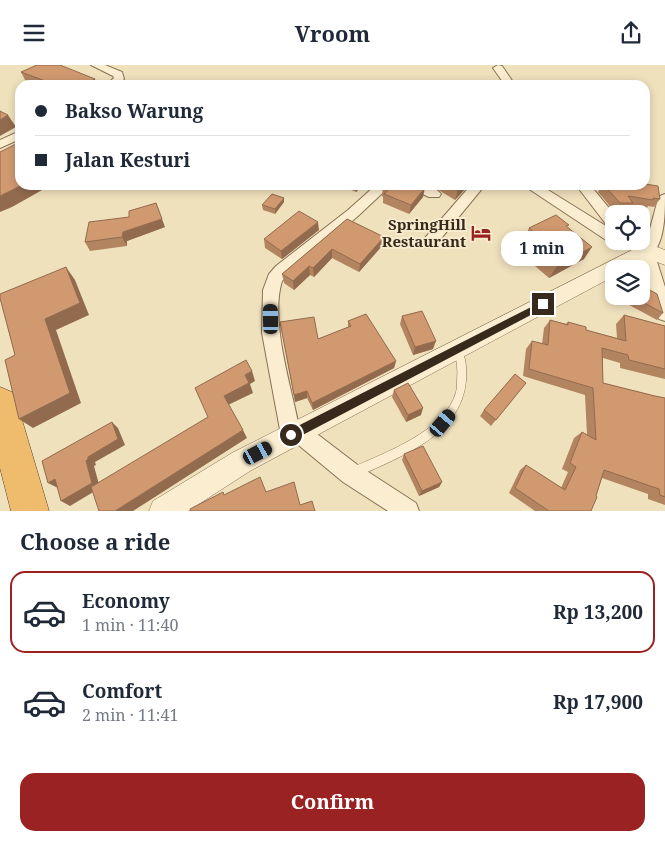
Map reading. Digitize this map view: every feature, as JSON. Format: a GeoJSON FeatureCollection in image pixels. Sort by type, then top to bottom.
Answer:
{"type":"FeatureCollection","features":[{"type":"Feature","properties":{"kind":"highway"},"geometry":{"type":"LineString","coordinates":[[0,403],[30,511]]}},
{"type":"Feature","properties":{"kind":"street"},"geometry":{"type":"LineString","coordinates":[[96,65],[118,74],[118,80]]}},
{"type":"Feature","properties":{"kind":"street"},"geometry":{"type":"LineString","coordinates":[[498,69],[506,80]]}},
{"type":"Feature","properties":{"kind":"street"},"geometry":{"type":"LineString","coordinates":[[0,144],[15,137]]}},
{"type":"Feature","properties":{"kind":"street"},"geometry":{"type":"LineString","coordinates":[[378,190],[282,270],[271,290],[271,333],[294,433],[350,474],[408,511]]}},
{"type":"Feature","properties":{"kind":"street"},"geometry":{"type":"LineString","coordinates":[[425,190],[434,194]]}},
{"type":"Feature","properties":{"kind":"street"},"geometry":{"type":"LineString","coordinates":[[429,243],[474,190]]}},
{"type":"Feature","properties":{"kind":"street"},"geometry":{"type":"LineString","coordinates":[[538,190],[605,232]]}},
{"type":"Feature","properties":{"kind":"street"},"geometry":{"type":"LineString","coordinates":[[587,190],[605,213]]}},
{"type":"Feature","properties":{"kind":"street"},"geometry":{"type":"LineString","coordinates":[[665,199],[652,246],[665,314]]}},
{"type":"Feature","properties":{"kind":"street"},"geometry":{"type":"LineString","coordinates":[[163,511],[241,462],[294,433],[652,246]]}},
{"type":"Feature","properties":{"kind":"lane"},"geometry":{"type":"LineString","coordinates":[[652,246],[665,266]]}},
{"type":"Feature","properties":{"kind":"lane"},"geometry":{"type":"LineString","coordinates":[[350,474],[428,435],[448,417],[454,410],[461,394],[463,381],[461,358],[458,349]]}},
{"type":"Feature","properties":{"kind":"building"},"geometry":{"type":"Polygon","coordinates":[[[37,65],[60,65],[95,79],[42,80],[21,72],[37,65]]]}},
{"type":"Feature","properties":{"kind":"building"},"geometry":{"type":"Polygon","coordinates":[[[0,111],[8,115],[0,120],[0,111]]]}},
{"type":"Feature","properties":{"kind":"building"},"geometry":{"type":"Polygon","coordinates":[[[15,144],[15,188],[0,196],[0,152],[15,144]]]}},
{"type":"Feature","properties":{"kind":"building"},"geometry":{"type":"Polygon","coordinates":[[[650,185],[658,186],[660,199],[653,198],[653,200],[628,196],[633,203],[620,203],[608,190],[650,190],[650,185]]]}},
{"type":"Feature","properties":{"kind":"building"},"geometry":{"type":"Polygon","coordinates":[[[388,190],[423,190],[411,205],[384,194],[388,190]]]}},
{"type":"Feature","properties":{"kind":"building"},"geometry":{"type":"Polygon","coordinates":[[[272,194],[284,198],[275,209],[262,205],[272,194]]]}},
{"type":"Feature","properties":{"kind":"building"},"geometry":{"type":"Polygon","coordinates":[[[156,203],[162,219],[123,232],[122,237],[85,242],[89,222],[129,217],[129,211],[156,203]]]}},
{"type":"Feature","properties":{"kind":"building"},"geometry":{"type":"Polygon","coordinates":[[[299,211],[318,222],[281,251],[264,239],[299,211]]]}},
{"type":"Feature","properties":{"kind":"building"},"geometry":{"type":"Polygon","coordinates":[[[556,215],[569,225],[566,226],[592,247],[557,266],[542,253],[552,248],[529,228],[556,215]]]}},
{"type":"Feature","properties":{"kind":"building"},"geometry":{"type":"Polygon","coordinates":[[[347,219],[384,237],[360,264],[332,249],[313,268],[309,266],[293,281],[282,274],[347,219]]]}},
{"type":"Feature","properties":{"kind":"building"},"geometry":{"type":"Polygon","coordinates":[[[66,267],[80,303],[45,319],[70,393],[19,419],[5,360],[15,355],[0,294],[66,267]]]}},
{"type":"Feature","properties":{"kind":"building"},"geometry":{"type":"Polygon","coordinates":[[[650,290],[657,294],[663,313],[648,305],[650,305],[650,290]]]}},
{"type":"Feature","properties":{"kind":"building"},"geometry":{"type":"Polygon","coordinates":[[[422,311],[436,341],[415,347],[402,316],[422,311]]]}},
{"type":"Feature","properties":{"kind":"building"},"geometry":{"type":"Polygon","coordinates":[[[366,314],[396,361],[312,403],[307,391],[294,395],[280,322],[314,317],[318,339],[351,326],[348,321],[366,314]]]}},
{"type":"Feature","properties":{"kind":"building"},"geometry":{"type":"Polygon","coordinates":[[[624,315],[665,326],[665,369],[629,360],[628,355],[602,348],[603,383],[665,398],[665,497],[660,495],[659,489],[604,470],[591,511],[549,511],[515,488],[526,465],[565,490],[576,467],[570,463],[582,432],[596,440],[593,388],[529,369],[532,341],[548,345],[550,320],[568,325],[568,322],[586,327],[586,330],[626,341],[624,315]]]}},
{"type":"Feature","properties":{"kind":"building"},"geometry":{"type":"Polygon","coordinates":[[[246,360],[252,371],[245,375],[249,383],[224,396],[243,430],[115,511],[99,511],[91,487],[208,417],[195,388],[246,360]]]}},
{"type":"Feature","properties":{"kind":"building"},"geometry":{"type":"Polygon","coordinates":[[[515,374],[526,383],[496,420],[484,410],[515,374]]]}},
{"type":"Feature","properties":{"kind":"building"},"geometry":{"type":"Polygon","coordinates":[[[408,383],[423,408],[408,415],[394,390],[408,383]]]}},
{"type":"Feature","properties":{"kind":"building"},"geometry":{"type":"Polygon","coordinates":[[[112,422],[118,439],[88,457],[86,461],[92,483],[61,501],[55,479],[48,483],[42,461],[112,422]]]}},
{"type":"Feature","properties":{"kind":"building"},"geometry":{"type":"Polygon","coordinates":[[[423,446],[442,482],[422,491],[404,454],[423,446]]]}},
{"type":"Feature","properties":{"kind":"building"},"geometry":{"type":"Polygon","coordinates":[[[260,477],[266,492],[294,482],[300,505],[312,501],[315,511],[191,511],[190,509],[223,492],[224,495],[260,477]]]}},
{"type":"Feature","properties":{"kind":"place","name":"SpringHill Restaurant"},"geometry":{"type":"Point","coordinates":[481,233]}},
{"type":"Feature","properties":{"kind":"route"},"geometry":{"type":"LineString","coordinates":[[291,435],[543,304]]}}]}
